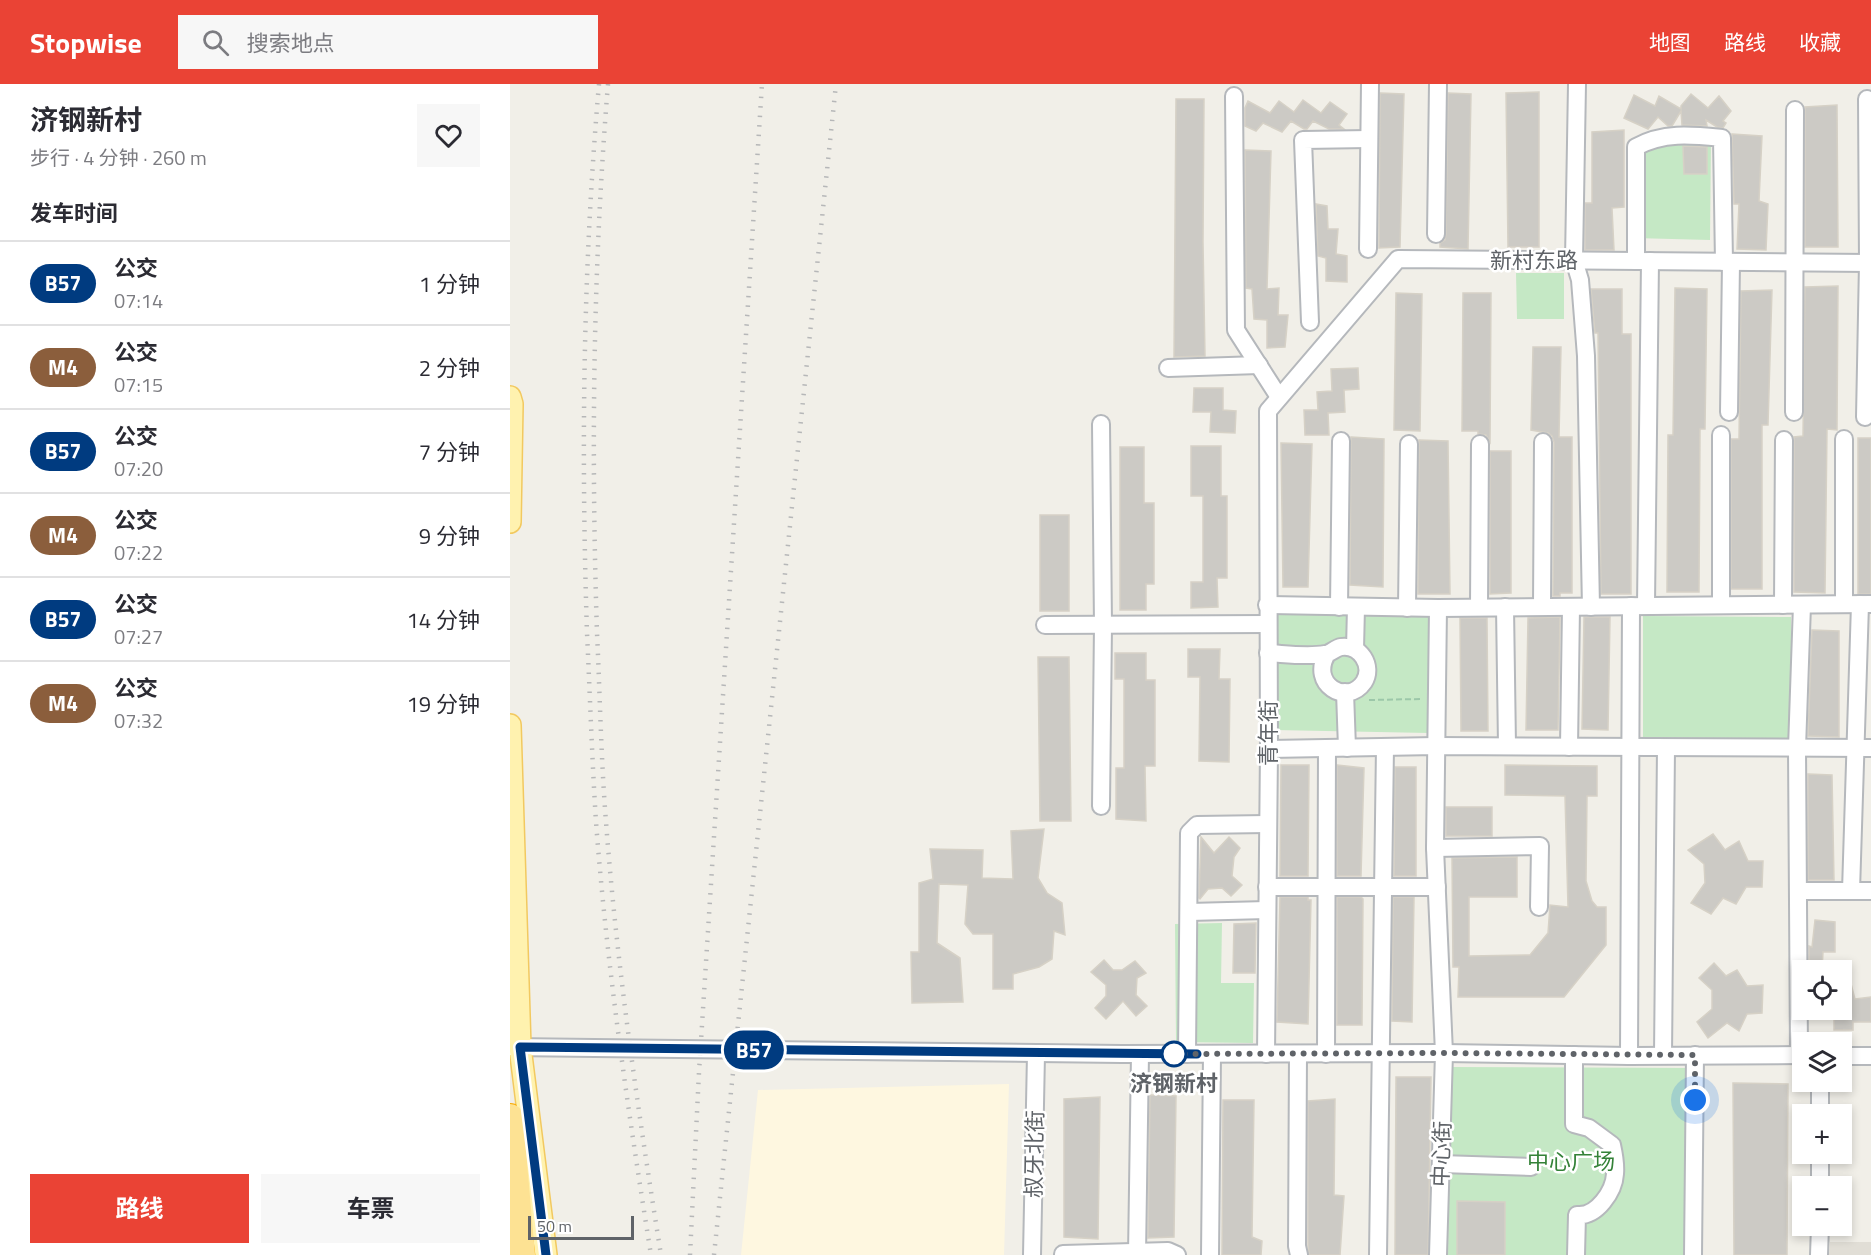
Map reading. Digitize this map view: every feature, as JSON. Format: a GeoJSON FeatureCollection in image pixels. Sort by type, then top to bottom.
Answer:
{"type":"FeatureCollection","features":[{"type":"Feature","properties":{"kind":"highway"},"geometry":{"type":"LineString","coordinates":[[510,1117],[522,1255]]}},
{"type":"Feature","properties":{"kind":"main road"},"geometry":{"type":"LineString","coordinates":[[510,397],[512,404],[510,522]]}},
{"type":"Feature","properties":{"kind":"main road"},"geometry":{"type":"LineString","coordinates":[[510,725],[515,1047],[546,1255]]}},
{"type":"Feature","properties":{"kind":"main road"},"geometry":{"type":"LineString","coordinates":[[510,1186],[522,1255]]}},
{"type":"Feature","properties":{"kind":"street"},"geometry":{"type":"LineString","coordinates":[[1368,249],[1370,84]]}},
{"type":"Feature","properties":{"kind":"street"},"geometry":{"type":"LineString","coordinates":[[1436,234],[1438,84]]}},
{"type":"Feature","properties":{"kind":"street"},"geometry":{"type":"LineString","coordinates":[[1577,84],[1574,260],[1580,280],[1586,356],[1591,606]]}},
{"type":"Feature","properties":{"kind":"street"},"geometry":{"type":"LineString","coordinates":[[1234,96],[1236,330],[1280,397]]}},
{"type":"Feature","properties":{"kind":"street"},"geometry":{"type":"LineString","coordinates":[[1865,417],[1869,263],[1867,99]]}},
{"type":"Feature","properties":{"kind":"street"},"geometry":{"type":"LineString","coordinates":[[1794,412],[1795,110]]}},
{"type":"Feature","properties":{"kind":"street"},"geometry":{"type":"LineString","coordinates":[[1629,1056],[1631,747],[1638,605],[1643,261],[1636,147],[1651,139],[1680,134],[1722,138],[1727,262],[1729,412]]}},
{"type":"Feature","properties":{"kind":"street"},"geometry":{"type":"LineString","coordinates":[[1310,322],[1303,140],[1369,139]]}},
{"type":"Feature","properties":{"kind":"street","name":"新村东路"},"geometry":{"type":"LineString","coordinates":[[1268,411],[1398,259],[1869,263]]}},
{"type":"Feature","properties":{"kind":"street"},"geometry":{"type":"LineString","coordinates":[[1168,368],[1259,365]]}},
{"type":"Feature","properties":{"kind":"street","name":"青年街"},"geometry":{"type":"LineString","coordinates":[[1266,1054],[1269,749],[1268,411]]}},
{"type":"Feature","properties":{"kind":"street"},"geometry":{"type":"LineString","coordinates":[[1101,424],[1103,626],[1101,807]]}},
{"type":"Feature","properties":{"kind":"street"},"geometry":{"type":"LineString","coordinates":[[1721,435],[1721,605]]}},
{"type":"Feature","properties":{"kind":"street"},"geometry":{"type":"LineString","coordinates":[[1844,439],[1858,604],[1863,748],[1851,891]]}},
{"type":"Feature","properties":{"kind":"street"},"geometry":{"type":"LineString","coordinates":[[1783,605],[1784,440]]}},
{"type":"Feature","properties":{"kind":"street"},"geometry":{"type":"LineString","coordinates":[[1339,606],[1341,441]]}},
{"type":"Feature","properties":{"kind":"street"},"geometry":{"type":"LineString","coordinates":[[1542,606],[1543,442]]}},
{"type":"Feature","properties":{"kind":"street"},"geometry":{"type":"LineString","coordinates":[[1407,608],[1409,444]]}},
{"type":"Feature","properties":{"kind":"street"},"geometry":{"type":"LineString","coordinates":[[1479,608],[1480,444]]}},
{"type":"Feature","properties":{"kind":"street"},"geometry":{"type":"LineString","coordinates":[[1267,605],[1479,608],[1858,604]]}},
{"type":"Feature","properties":{"kind":"street"},"geometry":{"type":"LineString","coordinates":[[1801,1032],[1797,748],[1802,605]]}},
{"type":"Feature","properties":{"kind":"street"},"geometry":{"type":"LineString","coordinates":[[1355,649],[1356,607]]}},
{"type":"Feature","properties":{"kind":"street"},"geometry":{"type":"LineString","coordinates":[[1506,607],[1507,746]]}},
{"type":"Feature","properties":{"kind":"street"},"geometry":{"type":"LineString","coordinates":[[1569,747],[1571,607]]}},
{"type":"Feature","properties":{"kind":"street","name":"中心街"},"geometry":{"type":"LineString","coordinates":[[1438,608],[1435,848],[1444,1053],[1438,1255]]}},
{"type":"Feature","properties":{"kind":"street"},"geometry":{"type":"LineString","coordinates":[[1045,626],[1268,624]]}},
{"type":"Feature","properties":{"kind":"street"},"geometry":{"type":"LineString","coordinates":[[1268,653],[1327,654],[1340,647],[1355,649],[1365,660],[1366,675],[1359,687],[1345,696]]}},
{"type":"Feature","properties":{"kind":"street"},"geometry":{"type":"LineString","coordinates":[[1327,654],[1322,668],[1323,676],[1331,688],[1345,696]]}},
{"type":"Feature","properties":{"kind":"street"},"geometry":{"type":"LineString","coordinates":[[1345,696],[1347,748]]}},
{"type":"Feature","properties":{"kind":"street"},"geometry":{"type":"LineString","coordinates":[[1269,749],[1437,746],[1863,748]]}},
{"type":"Feature","properties":{"kind":"street"},"geometry":{"type":"LineString","coordinates":[[1378,1255],[1385,747]]}},
{"type":"Feature","properties":{"kind":"street"},"geometry":{"type":"LineString","coordinates":[[1326,1054],[1327,748]]}},
{"type":"Feature","properties":{"kind":"street"},"geometry":{"type":"LineString","coordinates":[[1664,1055],[1666,748]]}},
{"type":"Feature","properties":{"kind":"street"},"geometry":{"type":"LineString","coordinates":[[1187,1054],[1189,832],[1197,825],[1267,824]]}},
{"type":"Feature","properties":{"kind":"street"},"geometry":{"type":"LineString","coordinates":[[1435,848],[1539,846],[1539,908]]}},
{"type":"Feature","properties":{"kind":"street"},"geometry":{"type":"LineString","coordinates":[[1267,887],[1437,887]]}},
{"type":"Feature","properties":{"kind":"street"},"geometry":{"type":"LineString","coordinates":[[1798,891],[1871,891]]}},
{"type":"Feature","properties":{"kind":"street"},"geometry":{"type":"LineString","coordinates":[[1189,912],[1267,910]]}},
{"type":"Feature","properties":{"kind":"street"},"geometry":{"type":"LineString","coordinates":[[515,1047],[1036,1054],[1444,1053],[1792,1056]]}},
{"type":"Feature","properties":{"kind":"street","name":"叔牙北街"},"geometry":{"type":"LineString","coordinates":[[1032,1255],[1036,1054]]}},
{"type":"Feature","properties":{"kind":"street"},"geometry":{"type":"LineString","coordinates":[[1137,1253],[1140,1054]]}},
{"type":"Feature","properties":{"kind":"street"},"geometry":{"type":"LineString","coordinates":[[1210,1255],[1212,1054]]}},
{"type":"Feature","properties":{"kind":"street"},"geometry":{"type":"LineString","coordinates":[[1299,1054],[1297,1246],[1299,1255]]}},
{"type":"Feature","properties":{"kind":"street"},"geometry":{"type":"LineString","coordinates":[[1574,1054],[1574,1124],[1590,1128],[1612,1145],[1615,1175],[1611,1191],[1602,1203],[1591,1212],[1577,1215],[1576,1255]]}},
{"type":"Feature","properties":{"kind":"street"},"geometry":{"type":"LineString","coordinates":[[1693,1255],[1695,1055]]}},
{"type":"Feature","properties":{"kind":"street"},"geometry":{"type":"LineString","coordinates":[[1852,1056],[1871,1056]]}},
{"type":"Feature","properties":{"kind":"street"},"geometry":{"type":"LineString","coordinates":[[1441,1164],[1532,1167]]}},
{"type":"Feature","properties":{"kind":"street"},"geometry":{"type":"LineString","coordinates":[[1819,1255],[1820,1236]]}},
{"type":"Feature","properties":{"kind":"street"},"geometry":{"type":"LineString","coordinates":[[1063,1254],[1168,1251],[1177,1255]]}},
{"type":"Feature","properties":{"kind":"path"},"geometry":{"type":"LineString","coordinates":[[1345,696],[1438,699]]}},
{"type":"Feature","properties":{"kind":"shaded area"},"geometry":{"type":"Polygon","coordinates":[[[1009,1084],[1004,1255],[741,1255],[758,1090],[1009,1084]]]}},
{"type":"Feature","properties":{"kind":"shaded area"},"geometry":{"type":"Polygon","coordinates":[[[1830,1242],[1871,1242],[1871,1255],[1829,1255],[1830,1242]]]}},
{"type":"Feature","properties":{"kind":"green space"},"geometry":{"type":"Polygon","coordinates":[[[1634,137],[1711,138],[1710,240],[1634,238],[1634,137]]]}},
{"type":"Feature","properties":{"kind":"green space"},"geometry":{"type":"Polygon","coordinates":[[[1516,273],[1564,273],[1564,319],[1517,319],[1516,273]]]}},
{"type":"Feature","properties":{"kind":"green space"},"geometry":{"type":"Polygon","coordinates":[[[1276,609],[1431,612],[1429,733],[1274,730],[1276,609]]]}},
{"type":"Feature","properties":{"kind":"green space"},"geometry":{"type":"Polygon","coordinates":[[[1643,616],[1791,617],[1791,740],[1643,739],[1643,616]]]}},
{"type":"Feature","properties":{"kind":"green space"},"geometry":{"type":"Polygon","coordinates":[[[1222,923],[1221,983],[1254,983],[1253,1043],[1176,1042],[1175,924],[1222,923]]]}},
{"type":"Feature","properties":{"kind":"green space","name":"中心广场"},"geometry":{"type":"Polygon","coordinates":[[[1450,1067],[1693,1068],[1692,1255],[1448,1255],[1450,1067]]]}},
{"type":"Feature","properties":{"kind":"building"},"geometry":{"type":"Polygon","coordinates":[[[1539,92],[1539,247],[1508,247],[1506,93],[1539,92]]]}},
{"type":"Feature","properties":{"kind":"building"},"geometry":{"type":"Polygon","coordinates":[[[1380,93],[1404,94],[1400,247],[1379,248],[1380,93]]]}},
{"type":"Feature","properties":{"kind":"building"},"geometry":{"type":"Polygon","coordinates":[[[1448,93],[1471,94],[1468,249],[1440,247],[1446,234],[1448,93]]]}},
{"type":"Feature","properties":{"kind":"building"},"geometry":{"type":"Polygon","coordinates":[[[1691,94],[1708,108],[1719,96],[1731,111],[1723,121],[1726,123],[1723,128],[1706,120],[1707,126],[1682,125],[1681,111],[1672,126],[1668,126],[1658,117],[1648,129],[1624,118],[1634,95],[1655,106],[1659,96],[1681,109],[1691,94]]]}},
{"type":"Feature","properties":{"kind":"building"},"geometry":{"type":"Polygon","coordinates":[[[1176,99],[1204,99],[1205,356],[1174,357],[1176,99]]]}},
{"type":"Feature","properties":{"kind":"building"},"geometry":{"type":"Polygon","coordinates":[[[1303,100],[1321,113],[1330,102],[1347,114],[1339,125],[1344,129],[1329,129],[1313,121],[1307,129],[1304,129],[1291,121],[1282,132],[1263,123],[1256,131],[1245,126],[1245,108],[1248,101],[1270,113],[1279,101],[1294,112],[1303,100]]]}},
{"type":"Feature","properties":{"kind":"building"},"geometry":{"type":"Polygon","coordinates":[[[1837,105],[1838,247],[1805,247],[1805,107],[1837,105]]]}},
{"type":"Feature","properties":{"kind":"building"},"geometry":{"type":"Polygon","coordinates":[[[1624,130],[1624,207],[1612,208],[1614,250],[1585,250],[1585,203],[1592,203],[1592,132],[1624,130]]]}},
{"type":"Feature","properties":{"kind":"building"},"geometry":{"type":"Polygon","coordinates":[[[1732,134],[1762,136],[1759,201],[1768,204],[1766,250],[1737,249],[1739,204],[1734,204],[1732,134]]]}},
{"type":"Feature","properties":{"kind":"building"},"geometry":{"type":"Polygon","coordinates":[[[1683,146],[1707,147],[1707,174],[1684,174],[1683,146]]]}},
{"type":"Feature","properties":{"kind":"building"},"geometry":{"type":"Polygon","coordinates":[[[1245,150],[1271,151],[1267,289],[1279,288],[1278,315],[1288,315],[1285,347],[1267,348],[1267,320],[1254,319],[1252,289],[1246,288],[1245,150]]]}},
{"type":"Feature","properties":{"kind":"building"},"geometry":{"type":"Polygon","coordinates":[[[1316,204],[1327,206],[1328,229],[1338,229],[1336,254],[1347,256],[1347,282],[1326,281],[1326,258],[1318,256],[1316,204]]]}},
{"type":"Feature","properties":{"kind":"building"},"geometry":{"type":"Polygon","coordinates":[[[1838,286],[1837,430],[1827,429],[1825,593],[1794,592],[1794,437],[1803,436],[1805,287],[1838,286]]]}},
{"type":"Feature","properties":{"kind":"building"},"geometry":{"type":"Polygon","coordinates":[[[1675,288],[1707,289],[1705,429],[1700,429],[1699,592],[1667,592],[1668,435],[1673,435],[1675,288]]]}},
{"type":"Feature","properties":{"kind":"building"},"geometry":{"type":"Polygon","coordinates":[[[1591,289],[1622,289],[1622,334],[1631,334],[1631,594],[1601,594],[1598,333],[1595,333],[1591,289]]]}},
{"type":"Feature","properties":{"kind":"building"},"geometry":{"type":"Polygon","coordinates":[[[1772,290],[1768,425],[1762,425],[1762,589],[1731,589],[1731,439],[1739,439],[1741,291],[1772,290]]]}},
{"type":"Feature","properties":{"kind":"building"},"geometry":{"type":"Polygon","coordinates":[[[1396,293],[1422,294],[1420,431],[1394,430],[1396,293]]]}},
{"type":"Feature","properties":{"kind":"building"},"geometry":{"type":"Polygon","coordinates":[[[1463,293],[1491,293],[1490,442],[1486,435],[1478,434],[1478,431],[1462,431],[1463,293]]]}},
{"type":"Feature","properties":{"kind":"building"},"geometry":{"type":"Polygon","coordinates":[[[1533,347],[1561,347],[1559,437],[1572,437],[1572,593],[1560,593],[1560,596],[1553,596],[1554,442],[1548,433],[1531,430],[1533,347]]]}},
{"type":"Feature","properties":{"kind":"building"},"geometry":{"type":"Polygon","coordinates":[[[1358,368],[1359,389],[1344,390],[1345,412],[1328,413],[1329,435],[1305,435],[1304,410],[1318,410],[1317,392],[1332,391],[1331,369],[1358,368]]]}},
{"type":"Feature","properties":{"kind":"building"},"geometry":{"type":"Polygon","coordinates":[[[1194,388],[1223,388],[1223,410],[1236,411],[1235,433],[1210,432],[1211,412],[1193,412],[1194,388]]]}},
{"type":"Feature","properties":{"kind":"building"},"geometry":{"type":"Polygon","coordinates":[[[1351,437],[1384,439],[1383,587],[1350,585],[1351,437]]]}},
{"type":"Feature","properties":{"kind":"building"},"geometry":{"type":"Polygon","coordinates":[[[1858,438],[1871,438],[1871,594],[1858,594],[1858,438]]]}},
{"type":"Feature","properties":{"kind":"building"},"geometry":{"type":"Polygon","coordinates":[[[1419,440],[1448,441],[1450,594],[1418,594],[1419,440]]]}},
{"type":"Feature","properties":{"kind":"building"},"geometry":{"type":"Polygon","coordinates":[[[1281,443],[1312,444],[1308,587],[1283,587],[1281,443]]]}},
{"type":"Feature","properties":{"kind":"building"},"geometry":{"type":"Polygon","coordinates":[[[1191,446],[1221,446],[1221,496],[1227,496],[1227,578],[1217,578],[1218,607],[1191,608],[1191,582],[1203,582],[1203,496],[1191,496],[1191,446]]]}},
{"type":"Feature","properties":{"kind":"building"},"geometry":{"type":"Polygon","coordinates":[[[1120,447],[1144,447],[1144,503],[1154,503],[1154,584],[1146,584],[1146,610],[1120,610],[1120,447]]]}},
{"type":"Feature","properties":{"kind":"building"},"geometry":{"type":"Polygon","coordinates":[[[1490,451],[1511,451],[1511,593],[1490,594],[1490,451]]]}},
{"type":"Feature","properties":{"kind":"building"},"geometry":{"type":"Polygon","coordinates":[[[1040,515],[1069,515],[1069,611],[1040,611],[1040,515]]]}},
{"type":"Feature","properties":{"kind":"building"},"geometry":{"type":"Polygon","coordinates":[[[1560,617],[1558,730],[1526,730],[1528,618],[1560,617]]]}},
{"type":"Feature","properties":{"kind":"building"},"geometry":{"type":"Polygon","coordinates":[[[1584,617],[1610,617],[1608,730],[1582,729],[1584,617]]]}},
{"type":"Feature","properties":{"kind":"building"},"geometry":{"type":"Polygon","coordinates":[[[1460,618],[1487,618],[1488,731],[1461,731],[1460,618]]]}},
{"type":"Feature","properties":{"kind":"building"},"geometry":{"type":"Polygon","coordinates":[[[1812,630],[1839,631],[1839,737],[1808,736],[1812,630]]]}},
{"type":"Feature","properties":{"kind":"building"},"geometry":{"type":"Polygon","coordinates":[[[1188,649],[1220,649],[1219,679],[1230,679],[1229,762],[1199,761],[1200,677],[1188,677],[1188,649]]]}},
{"type":"Feature","properties":{"kind":"building"},"geometry":{"type":"Polygon","coordinates":[[[1115,653],[1146,653],[1146,680],[1155,680],[1155,766],[1145,766],[1146,821],[1116,819],[1116,768],[1124,768],[1124,679],[1115,679],[1115,653]]]}},
{"type":"Feature","properties":{"kind":"building"},"geometry":{"type":"Polygon","coordinates":[[[1038,657],[1069,657],[1071,821],[1040,821],[1038,657]]]}},
{"type":"Feature","properties":{"kind":"building"},"geometry":{"type":"Polygon","coordinates":[[[1281,765],[1309,765],[1308,876],[1280,876],[1281,765]]]}},
{"type":"Feature","properties":{"kind":"building"},"geometry":{"type":"Polygon","coordinates":[[[1337,765],[1364,768],[1361,876],[1337,876],[1337,765]]]}},
{"type":"Feature","properties":{"kind":"building"},"geometry":{"type":"Polygon","coordinates":[[[1505,765],[1597,766],[1597,796],[1587,796],[1586,881],[1592,901],[1597,907],[1606,907],[1606,945],[1564,997],[1458,997],[1459,967],[1453,967],[1452,858],[1517,857],[1517,897],[1469,897],[1469,956],[1530,955],[1548,933],[1550,905],[1568,907],[1565,796],[1505,795],[1505,765]]]}},
{"type":"Feature","properties":{"kind":"building"},"geometry":{"type":"Polygon","coordinates":[[[1395,767],[1416,767],[1416,876],[1394,876],[1395,767]]]}},
{"type":"Feature","properties":{"kind":"building"},"geometry":{"type":"Polygon","coordinates":[[[1808,774],[1832,775],[1834,880],[1808,880],[1808,774]]]}},
{"type":"Feature","properties":{"kind":"building"},"geometry":{"type":"Polygon","coordinates":[[[1446,807],[1492,807],[1492,836],[1446,836],[1446,807]]]}},
{"type":"Feature","properties":{"kind":"building"},"geometry":{"type":"Polygon","coordinates":[[[1044,829],[1038,878],[1047,893],[1062,903],[1065,935],[1054,931],[1052,959],[1039,967],[1013,974],[1013,989],[993,989],[993,934],[973,934],[965,924],[968,885],[939,884],[937,943],[960,958],[963,1002],[912,1003],[911,952],[919,952],[919,883],[933,879],[930,849],[983,850],[982,878],[1013,879],[1011,831],[1044,829]]]}},
{"type":"Feature","properties":{"kind":"building"},"geometry":{"type":"Polygon","coordinates":[[[1713,834],[1725,850],[1739,841],[1748,861],[1763,861],[1762,887],[1746,887],[1736,904],[1723,898],[1711,914],[1691,903],[1705,883],[1704,864],[1688,850],[1713,834]]]}},
{"type":"Feature","properties":{"kind":"building"},"geometry":{"type":"Polygon","coordinates":[[[1201,837],[1214,853],[1229,837],[1240,848],[1234,857],[1232,876],[1242,885],[1231,896],[1222,888],[1208,889],[1199,898],[1201,837]]]}},
{"type":"Feature","properties":{"kind":"building"},"geometry":{"type":"Polygon","coordinates":[[[1280,897],[1308,897],[1308,900],[1311,900],[1308,1024],[1277,1022],[1280,897]]]}},
{"type":"Feature","properties":{"kind":"building"},"geometry":{"type":"Polygon","coordinates":[[[1337,897],[1361,897],[1363,899],[1362,1025],[1337,1025],[1337,897]]]}},
{"type":"Feature","properties":{"kind":"building"},"geometry":{"type":"Polygon","coordinates":[[[1393,897],[1414,897],[1412,1022],[1392,1021],[1393,897]]]}},
{"type":"Feature","properties":{"kind":"building"},"geometry":{"type":"Polygon","coordinates":[[[1815,920],[1835,922],[1835,952],[1823,952],[1823,960],[1809,960],[1809,946],[1812,947],[1815,920]]]}},
{"type":"Feature","properties":{"kind":"building"},"geometry":{"type":"Polygon","coordinates":[[[1256,923],[1255,973],[1233,973],[1234,924],[1256,923]]]}},
{"type":"Feature","properties":{"kind":"building"},"geometry":{"type":"Polygon","coordinates":[[[1104,960],[1113,970],[1122,970],[1135,961],[1146,973],[1137,978],[1136,995],[1147,1006],[1136,1016],[1123,1001],[1106,1019],[1095,1008],[1106,996],[1106,985],[1091,972],[1104,960]]]}},
{"type":"Feature","properties":{"kind":"building"},"geometry":{"type":"Polygon","coordinates":[[[1714,963],[1726,976],[1737,970],[1747,986],[1763,985],[1762,1013],[1747,1014],[1739,1031],[1727,1023],[1708,1038],[1697,1022],[1712,1009],[1712,990],[1699,978],[1714,963]]]}},
{"type":"Feature","properties":{"kind":"building"},"geometry":{"type":"Polygon","coordinates":[[[1852,988],[1855,999],[1871,997],[1871,1022],[1853,1022],[1853,1030],[1834,1030],[1834,1020],[1852,1020],[1852,988]]]}},
{"type":"Feature","properties":{"kind":"building"},"geometry":{"type":"Polygon","coordinates":[[[1396,1077],[1431,1077],[1428,1255],[1395,1255],[1396,1077]]]}},
{"type":"Feature","properties":{"kind":"building"},"geometry":{"type":"Polygon","coordinates":[[[1733,1083],[1788,1084],[1787,1255],[1734,1255],[1733,1083]]]}},
{"type":"Feature","properties":{"kind":"building"},"geometry":{"type":"Polygon","coordinates":[[[1150,1095],[1176,1096],[1174,1237],[1148,1238],[1150,1095]]]}},
{"type":"Feature","properties":{"kind":"building"},"geometry":{"type":"Polygon","coordinates":[[[1100,1097],[1098,1239],[1064,1237],[1064,1099],[1100,1097]]]}},
{"type":"Feature","properties":{"kind":"building"},"geometry":{"type":"Polygon","coordinates":[[[1335,1099],[1334,1195],[1344,1196],[1340,1255],[1309,1255],[1308,1101],[1335,1099]]]}},
{"type":"Feature","properties":{"kind":"building"},"geometry":{"type":"Polygon","coordinates":[[[1223,1100],[1254,1100],[1252,1237],[1262,1241],[1261,1255],[1222,1255],[1223,1100]]]}},
{"type":"Feature","properties":{"kind":"building"},"geometry":{"type":"Polygon","coordinates":[[[1457,1201],[1505,1202],[1505,1255],[1457,1255],[1457,1201]]]}},
{"type":"Feature","properties":{"kind":"railway"},"geometry":{"type":"LineString","coordinates":[[599,84],[590,221],[584,427],[585,564],[591,728],[596,822],[612,985],[651,1255]]}},
{"type":"Feature","properties":{"kind":"railway"},"geometry":{"type":"LineString","coordinates":[[608,84],[596,290],[594,427],[595,564],[604,798],[622,985],[661,1255]]}},
{"type":"Feature","properties":{"kind":"railway"},"geometry":{"type":"LineString","coordinates":[[690,1255],[699,1072],[762,84]]}},
{"type":"Feature","properties":{"kind":"railway"},"geometry":{"type":"LineString","coordinates":[[714,1255],[836,84]]}},
{"type":"Feature","properties":{"kind":"bus line","name":"B57"},"geometry":{"type":"LineString","coordinates":[[546,1255],[520,1047],[1197,1054]]}},
{"type":"Feature","properties":{"kind":"place","name":"济钢新村"},"geometry":{"type":"Point","coordinates":[1174,1054]}},
{"type":"Feature","properties":{"kind":"route"},"geometry":{"type":"LineString","coordinates":[[1174,1054],[1695,1055],[1695,1100]]}}]}
